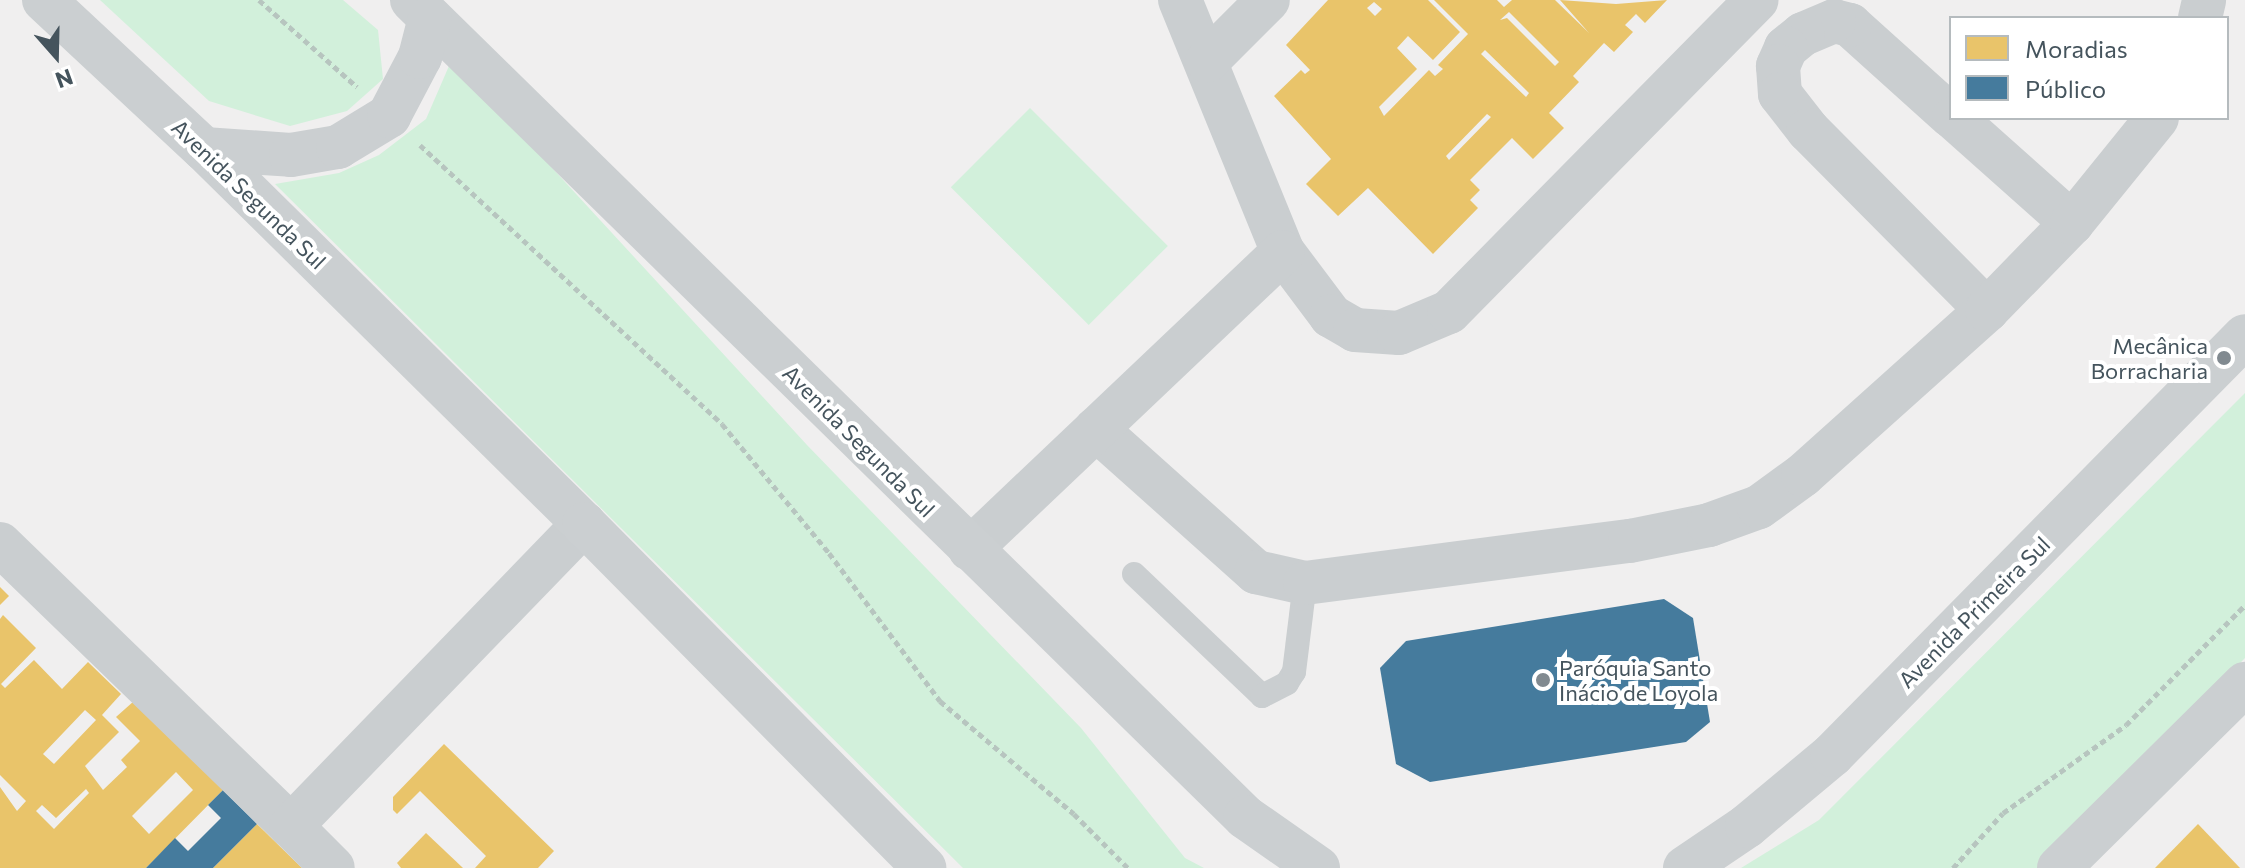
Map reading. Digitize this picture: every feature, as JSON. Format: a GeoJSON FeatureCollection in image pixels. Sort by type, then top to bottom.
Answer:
{"type":"FeatureCollection","features":[{"type":"Feature","properties":{"kind":"main road","name":"Avenida Segunda Sul"},"geometry":{"type":"LineString","coordinates":[[44,0],[204,149],[584,524],[924,868]]}},
{"type":"Feature","properties":{"kind":"main road","name":"Avenida Segunda Sul"},"geometry":{"type":"LineString","coordinates":[[421,9],[1245,817],[1318,868]]}},
{"type":"Feature","properties":{"kind":"main road"},"geometry":{"type":"LineString","coordinates":[[204,149],[306,152],[338,147],[389,116],[420,57],[421,9]]}},
{"type":"Feature","properties":{"kind":"main road","name":"Avenida Primeira Sul"},"geometry":{"type":"LineString","coordinates":[[1685,868],[1747,826],[1832,755],[2245,336]]}},
{"type":"Feature","properties":{"kind":"main road"},"geometry":{"type":"LineString","coordinates":[[2059,868],[2245,684]]}},
{"type":"Feature","properties":{"kind":"street"},"geometry":{"type":"LineString","coordinates":[[1180,0],[1283,252],[1314,298],[1355,330],[1399,333],[1422,327],[1449,312],[1757,0]]}},
{"type":"Feature","properties":{"kind":"street"},"geometry":{"type":"LineString","coordinates":[[1207,61],[1268,0]]}},
{"type":"Feature","properties":{"kind":"street"},"geometry":{"type":"LineString","coordinates":[[1949,114],[1850,25],[1834,21],[1803,34],[1786,48],[1778,66],[1780,94],[1808,130],[1987,310]]}},
{"type":"Feature","properties":{"kind":"street"},"geometry":{"type":"LineString","coordinates":[[1955,120],[2072,223]]}},
{"type":"Feature","properties":{"kind":"street"},"geometry":{"type":"LineString","coordinates":[[1096,429],[1256,572],[1305,583],[1630,541],[1709,525],[1759,507],[1803,475],[1987,310],[2072,223],[2155,120]]}},
{"type":"Feature","properties":{"kind":"street"},"geometry":{"type":"LineString","coordinates":[[970,549],[1283,252]]}},
{"type":"Feature","properties":{"kind":"street"},"geometry":{"type":"LineString","coordinates":[[291,826],[584,524]]}},
{"type":"Feature","properties":{"kind":"street"},"geometry":{"type":"LineString","coordinates":[[0,544],[333,868]]}},
{"type":"Feature","properties":{"kind":"lane"},"geometry":{"type":"LineString","coordinates":[[1134,574],[1262,696],[1287,683],[1294,672],[1305,583]]}},
{"type":"Feature","properties":{"kind":"path"},"geometry":{"type":"LineString","coordinates":[[259,0],[722,424],[829,553],[940,701],[1074,814],[1128,868]]}},
{"type":"Feature","properties":{"kind":"path"},"geometry":{"type":"LineString","coordinates":[[1953,868],[2003,813],[2126,725],[2245,605]]}},
{"type":"Feature","properties":{"kind":"green space"},"geometry":{"type":"Polygon","coordinates":[[[100,0],[343,0],[378,30],[383,79],[347,111],[290,126],[209,101],[100,0]]]}},
{"type":"Feature","properties":{"kind":"green space"},"geometry":{"type":"Polygon","coordinates":[[[452,59],[807,445],[1081,728],[1185,858],[1204,868],[963,868],[275,184],[339,173],[379,155],[426,119],[452,59]]]}},
{"type":"Feature","properties":{"kind":"green space"},"geometry":{"type":"Polygon","coordinates":[[[1030,108],[1168,246],[1089,325],[951,187],[1030,108]]]}},
{"type":"Feature","properties":{"kind":"green space"},"geometry":{"type":"Polygon","coordinates":[[[2245,393],[2245,658],[2039,868],[1741,868],[1819,820],[2245,393]]]}},
{"type":"Feature","properties":{"kind":"building: Moradias"},"geometry":{"type":"Polygon","coordinates":[[[1328,0],[1428,0],[1460,32],[1433,60],[1408,36],[1397,48],[1417,69],[1379,107],[1384,116],[1429,70],[1435,76],[1443,69],[1438,65],[1468,34],[1434,0],[1497,0],[1504,7],[1512,0],[1555,0],[1589,33],[1560,0],[1616,4],[1667,0],[1645,23],[1636,14],[1625,25],[1633,32],[1614,52],[1604,43],[1573,76],[1579,82],[1549,113],[1564,128],[1533,159],[1512,138],[1470,180],[1480,190],[1470,200],[1478,208],[1433,254],[1368,188],[1338,216],[1306,184],[1331,159],[1274,96],[1301,70],[1305,74],[1310,70],[1286,45],[1328,0]],[[1374,2],[1367,8],[1375,16],[1382,9],[1374,2]],[[1509,12],[1500,20],[1507,18],[1555,66],[1559,62],[1509,12]],[[1485,50],[1481,54],[1526,97],[1529,93],[1485,50]],[[1487,114],[1446,156],[1449,160],[1491,117],[1487,114]]]}},
{"type":"Feature","properties":{"kind":"building: Moradias"},"geometry":{"type":"Polygon","coordinates":[[[0,587],[9,596],[0,605],[0,587]]]}},
{"type":"Feature","properties":{"kind":"building: Moradias"},"geometry":{"type":"Polygon","coordinates":[[[3,615],[36,648],[1,684],[5,688],[34,660],[62,689],[88,662],[121,694],[102,715],[119,732],[85,766],[103,790],[127,767],[121,760],[140,741],[116,717],[134,701],[224,789],[146,868],[0,868],[0,787],[17,811],[26,801],[0,775],[0,619],[3,615]],[[85,710],[43,754],[54,764],[96,720],[85,710]],[[176,772],[132,816],[149,834],[193,790],[176,772]],[[86,789],[56,818],[42,805],[36,811],[54,829],[89,793],[86,789]]]}},
{"type":"Feature","properties":{"kind":"building: Moradias"},"geometry":{"type":"Polygon","coordinates":[[[444,744],[554,851],[538,868],[475,868],[486,856],[420,791],[397,814],[393,810],[393,797],[444,744]]]}},
{"type":"Feature","properties":{"kind":"building: Moradias"},"geometry":{"type":"Polygon","coordinates":[[[257,824],[302,868],[213,868],[257,824]]]}},
{"type":"Feature","properties":{"kind":"building: Moradias"},"geometry":{"type":"Polygon","coordinates":[[[2198,824],[2240,868],[2155,868],[2198,824]]]}},
{"type":"Feature","properties":{"kind":"building: Moradias"},"geometry":{"type":"Polygon","coordinates":[[[426,833],[463,868],[401,868],[397,863],[426,833]]]}},
{"type":"Feature","properties":{"kind":"building: Público","name":"Paróquia Santo Inácio de Loyola"},"geometry":{"type":"Polygon","coordinates":[[[1664,599],[1693,618],[1710,722],[1686,742],[1430,782],[1396,764],[1380,668],[1406,641],[1664,599]]]}},
{"type":"Feature","properties":{"kind":"building: Público"},"geometry":{"type":"Polygon","coordinates":[[[223,790],[257,824],[213,868],[146,868],[175,838],[188,851],[221,818],[208,805],[223,790]]]}},
{"type":"Feature","properties":{"kind":"place","name":"Mecânica Borracharia"},"geometry":{"type":"Point","coordinates":[2224,358]}},
{"type":"Feature","properties":{"kind":"place","name":"Paróquia Santo Inácio de Loyola"},"geometry":{"type":"Point","coordinates":[1543,680]}}]}
